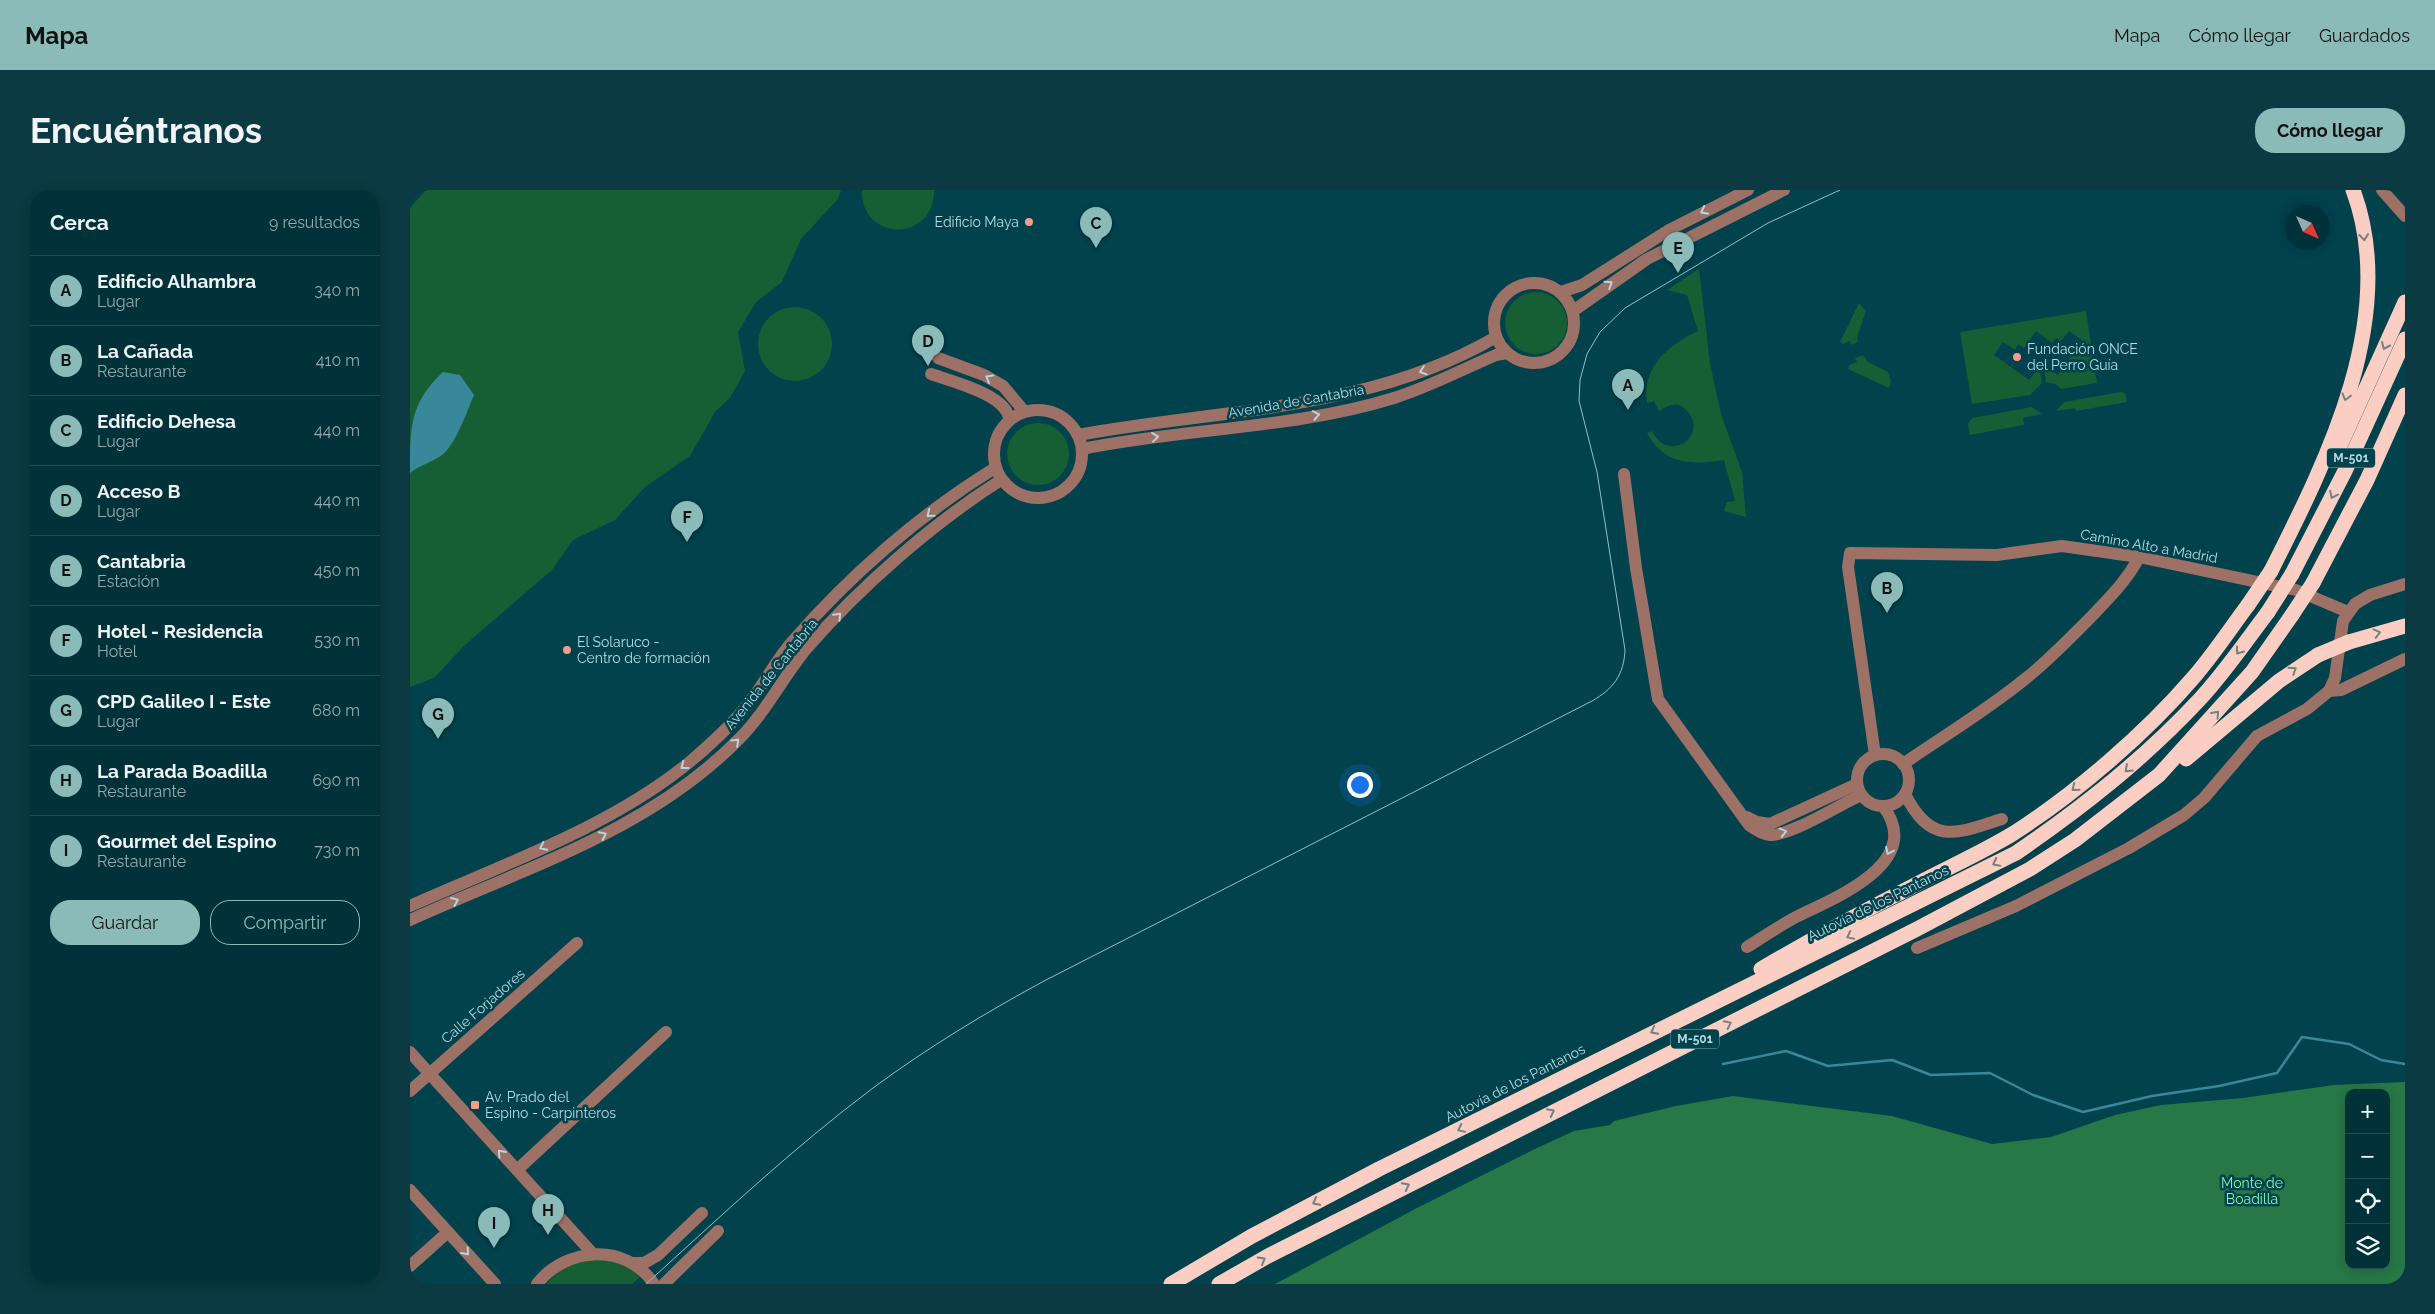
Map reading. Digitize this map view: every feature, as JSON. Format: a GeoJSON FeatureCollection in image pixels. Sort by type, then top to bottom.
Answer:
{"type":"FeatureCollection","features":[{"type":"Feature","properties":{"kind":"highway"},"geometry":{"type":"LineString","coordinates":[[2271,571],[2325,459],[2338,426],[2357,357],[2367,286],[2363,222],[2353,190]]}},
{"type":"Feature","properties":{"kind":"highway"},"geometry":{"type":"LineString","coordinates":[[1697,1009],[1712,996],[1804,944],[2013,833],[2053,805],[2126,746],[2193,678],[2248,605],[2296,534],[2322,485],[2405,302]]}},
{"type":"Feature","properties":{"kind":"highway","name":"Autovía de los Pantanos"},"geometry":{"type":"LineString","coordinates":[[1172,1284],[1252,1236],[1379,1169],[1697,1009],[1905,909],[2016,853],[2076,812],[2122,774],[2201,698],[2268,612],[2292,574],[2346,469],[2405,339]]}},
{"type":"Feature","properties":{"kind":"highway","name":"M-501"},"geometry":{"type":"LineString","coordinates":[[1219,1284],[1268,1256],[1980,897],[2075,840],[2159,775],[2252,672],[2314,583],[2367,480],[2405,395]]}},
{"type":"Feature","properties":{"kind":"highway"},"geometry":{"type":"LineString","coordinates":[[2159,775],[2178,766],[2278,680],[2318,655],[2349,642],[2405,626]]}},
{"type":"Feature","properties":{"kind":"street"},"geometry":{"type":"LineString","coordinates":[[1561,292],[1582,285],[1669,230],[1748,190]]}},
{"type":"Feature","properties":{"kind":"street"},"geometry":{"type":"LineString","coordinates":[[1573,311],[1647,259],[1717,222],[1784,190]]}},
{"type":"Feature","properties":{"kind":"street"},"geometry":{"type":"LineString","coordinates":[[2382,190],[2405,216]]}},
{"type":"Feature","properties":{"kind":"street"},"geometry":{"type":"LineString","coordinates":[[1537,283],[1553,287],[1561,292],[1573,311],[1575,326],[1571,339],[1565,349],[1554,358],[1540,363],[1525,362],[1507,353],[1496,337],[1495,316],[1502,299],[1518,286],[1537,283]]}},
{"type":"Feature","properties":{"kind":"street","name":"Avenida de Cantabria"},"geometry":{"type":"LineString","coordinates":[[1078,434],[1344,394],[1389,383],[1436,367],[1496,337]]}},
{"type":"Feature","properties":{"kind":"street","name":"Avenida de Cantabria"},"geometry":{"type":"LineString","coordinates":[[1082,448],[1350,409],[1395,398],[1496,355],[1507,353]]}},
{"type":"Feature","properties":{"kind":"street"},"geometry":{"type":"LineString","coordinates":[[938,358],[984,375],[1003,386],[1024,411]]}},
{"type":"Feature","properties":{"kind":"street"},"geometry":{"type":"LineString","coordinates":[[931,374],[988,395],[1006,409],[1009,420]]}},
{"type":"Feature","properties":{"kind":"street"},"geometry":{"type":"LineString","coordinates":[[1041,409],[1056,413],[1070,423],[1078,434],[1082,448],[1081,466],[1072,482],[1060,493],[1045,498],[1031,498],[1016,493],[1001,480],[995,468],[993,456],[994,442],[1000,430],[1009,420],[1024,411],[1041,409]]}},
{"type":"Feature","properties":{"kind":"street","name":"Avenida de Cantabria"},"geometry":{"type":"LineString","coordinates":[[410,906],[593,823],[657,787],[691,761],[727,728],[748,705],[791,643],[876,558],[969,484],[995,468]]}},
{"type":"Feature","properties":{"kind":"street"},"geometry":{"type":"LineString","coordinates":[[1624,474],[1636,568],[1658,699],[1743,814],[1757,822],[1770,824],[1859,790]]}},
{"type":"Feature","properties":{"kind":"street","name":"Avenida de Cantabria"},"geometry":{"type":"LineString","coordinates":[[410,920],[538,866],[630,822],[669,797],[739,739],[763,711],[806,649],[895,560],[977,495],[1001,480]]}},
{"type":"Feature","properties":{"kind":"street","name":"Camino Alto a Madrid"},"geometry":{"type":"LineString","coordinates":[[1874,755],[1848,567],[1850,553],[1997,555],[2062,546],[2139,557],[2296,590],[2348,612]]}},
{"type":"Feature","properties":{"kind":"street"},"geometry":{"type":"LineString","coordinates":[[1903,764],[2026,679],[2108,599],[2127,577],[2139,557]]}},
{"type":"Feature","properties":{"kind":"street"},"geometry":{"type":"LineString","coordinates":[[1917,948],[2016,906],[2161,830],[2204,798],[2257,736],[2307,709],[2329,691],[2335,678],[2340,632],[2348,612],[2362,599],[2405,584]]}},
{"type":"Feature","properties":{"kind":"street"},"geometry":{"type":"LineString","coordinates":[[2377,593],[2405,594]]}},
{"type":"Feature","properties":{"kind":"street"},"geometry":{"type":"LineString","coordinates":[[2329,691],[2341,690],[2405,659]]}},
{"type":"Feature","properties":{"kind":"street"},"geometry":{"type":"LineString","coordinates":[[1882,754],[1894,756],[1903,764],[1908,772],[1909,782],[1905,794],[1896,803],[1882,806],[1871,804],[1859,790],[1857,773],[1862,764],[1874,755],[1882,754]]}},
{"type":"Feature","properties":{"kind":"street"},"geometry":{"type":"LineString","coordinates":[[1905,794],[1914,812],[1925,823],[1940,832],[1961,833],[2002,819]]}},
{"type":"Feature","properties":{"kind":"street"},"geometry":{"type":"LineString","coordinates":[[1747,946],[1790,920],[1862,884],[1883,864],[1893,844],[1894,830],[1891,818],[1882,806]]}},
{"type":"Feature","properties":{"kind":"street","name":"Calle Forjadores"},"geometry":{"type":"LineString","coordinates":[[410,1091],[577,943]]}},
{"type":"Feature","properties":{"kind":"street"},"geometry":{"type":"LineString","coordinates":[[517,1170],[666,1032]]}},
{"type":"Feature","properties":{"kind":"street"},"geometry":{"type":"LineString","coordinates":[[410,1052],[593,1254]]}},
{"type":"Feature","properties":{"kind":"street"},"geometry":{"type":"LineString","coordinates":[[410,1190],[496,1284]]}},
{"type":"Feature","properties":{"kind":"street"},"geometry":{"type":"LineString","coordinates":[[537,1284],[547,1272],[568,1259],[593,1254],[613,1256],[632,1263],[644,1263],[658,1255],[702,1214]]}},
{"type":"Feature","properties":{"kind":"street"},"geometry":{"type":"LineString","coordinates":[[664,1284],[718,1231]]}},
{"type":"Feature","properties":{"kind":"street"},"geometry":{"type":"LineString","coordinates":[[410,1266],[448,1232]]}},
{"type":"Feature","properties":{"kind":"street"},"geometry":{"type":"LineString","coordinates":[[632,1263],[654,1284]]}},
{"type":"Feature","properties":{"kind":"green space"},"geometry":{"type":"Polygon","coordinates":[[[426,190],[841,190],[838,199],[801,239],[782,282],[756,302],[738,332],[745,371],[730,398],[715,412],[690,456],[645,487],[615,520],[573,540],[552,570],[466,644],[434,678],[410,687],[410,208],[426,190]]]}},
{"type":"Feature","properties":{"kind":"green space"},"geometry":{"type":"Polygon","coordinates":[[[862,190],[934,190],[931,207],[923,220],[911,227],[898,229],[884,227],[873,219],[865,207],[862,190]]]}},
{"type":"Feature","properties":{"kind":"green space"},"geometry":{"type":"Polygon","coordinates":[[[1699,269],[1710,363],[1721,414],[1742,472],[1746,517],[1724,511],[1727,502],[1735,501],[1724,460],[1690,462],[1670,457],[1654,444],[1647,433],[1652,431],[1659,441],[1668,446],[1677,446],[1685,442],[1691,435],[1694,427],[1692,418],[1681,406],[1668,406],[1659,411],[1654,401],[1647,403],[1646,390],[1648,378],[1660,358],[1677,343],[1698,331],[1687,295],[1667,290],[1699,269]]]}},
{"type":"Feature","properties":{"kind":"green space"},"geometry":{"type":"Polygon","coordinates":[[[1530,292],[1542,292],[1558,301],[1565,311],[1567,323],[1565,335],[1558,345],[1542,354],[1530,354],[1519,349],[1510,340],[1505,329],[1505,317],[1510,306],[1519,297],[1530,292]]]}},
{"type":"Feature","properties":{"kind":"green space"},"geometry":{"type":"Polygon","coordinates":[[[1859,303],[1866,311],[1857,337],[1858,342],[1851,345],[1850,341],[1843,344],[1840,342],[1859,303]]]}},
{"type":"Feature","properties":{"kind":"green space"},"geometry":{"type":"Polygon","coordinates":[[[795,307],[809,310],[821,318],[829,330],[832,344],[829,358],[821,370],[809,378],[795,381],[781,378],[769,370],[761,358],[758,344],[761,330],[769,318],[781,310],[795,307]]]}},
{"type":"Feature","properties":{"kind":"green space"},"geometry":{"type":"Polygon","coordinates":[[[2086,311],[2097,383],[2061,389],[2055,384],[2046,382],[2044,369],[2046,368],[2058,375],[2082,340],[2069,331],[2061,341],[2056,338],[2052,343],[2036,331],[2024,348],[2018,344],[2015,350],[2003,342],[1994,355],[2029,380],[2036,371],[2040,370],[2042,383],[2030,395],[1972,404],[1960,332],[2086,311]]]}},
{"type":"Feature","properties":{"kind":"green space"},"geometry":{"type":"Polygon","coordinates":[[[1863,355],[1868,362],[1888,372],[1891,381],[1889,388],[1848,369],[1849,365],[1857,362],[1855,358],[1863,355]]]}},
{"type":"Feature","properties":{"kind":"green space"},"geometry":{"type":"Polygon","coordinates":[[[2121,392],[2125,393],[2127,402],[2076,411],[2075,408],[2056,411],[2064,402],[2121,392]]]}},
{"type":"Feature","properties":{"kind":"green space"},"geometry":{"type":"Polygon","coordinates":[[[2032,407],[2042,414],[2023,418],[2024,425],[1970,435],[1968,424],[1972,418],[2032,407]]]}},
{"type":"Feature","properties":{"kind":"green space"},"geometry":{"type":"Polygon","coordinates":[[[1032,423],[1044,423],[1060,432],[1067,442],[1069,454],[1067,466],[1060,476],[1044,485],[1032,485],[1021,480],[1012,471],[1007,460],[1007,448],[1012,437],[1021,428],[1032,423]]]}},
{"type":"Feature","properties":{"kind":"green space","name":"Monte de Boadilla"},"geometry":{"type":"Polygon","coordinates":[[[2405,1082],[2405,1284],[1275,1284],[1415,1209],[1574,1131],[1610,1125],[1614,1121],[1676,1106],[1733,1096],[1892,1116],[1992,1144],[2051,1137],[2115,1115],[2161,1105],[2243,1098],[2334,1085],[2405,1082]]]}},
{"type":"Feature","properties":{"kind":"green space"},"geometry":{"type":"Polygon","coordinates":[[[591,1259],[618,1262],[642,1275],[632,1284],[546,1284],[566,1266],[591,1259]]]}},
{"type":"Feature","properties":{"kind":"water"},"geometry":{"type":"Polygon","coordinates":[[[443,372],[460,375],[474,395],[452,444],[442,455],[410,473],[414,416],[424,394],[443,372]]]}},
{"type":"Feature","properties":{"kind":"waterway"},"geometry":{"type":"LineString","coordinates":[[1723,1064],[1786,1051],[1828,1066],[1892,1060],[1931,1075],[1990,1073],[2033,1095],[2083,1112],[2152,1096],[2219,1086],[2277,1073],[2302,1037],[2349,1044],[2381,1060],[2405,1064]]}},
{"type":"Feature","properties":{"kind":"tram line"},"geometry":{"type":"LineString","coordinates":[[646,1284],[757,1183],[843,1111],[914,1059],[957,1031],[1044,981],[1592,701],[1606,691],[1620,674],[1625,650],[1597,472],[1579,401],[1580,380],[1587,354],[1600,332],[1625,308],[1768,223],[1840,190]]}},
{"type":"Feature","properties":{"kind":"place","name":"Edificio Maya"},"geometry":{"type":"Point","coordinates":[1029,222]}},
{"type":"Feature","properties":{"kind":"place","name":"Edificio Dehesa"},"geometry":{"type":"Point","coordinates":[1096,248]}},
{"type":"Feature","properties":{"kind":"place","name":"Cantabria"},"geometry":{"type":"Point","coordinates":[1678,273]}},
{"type":"Feature","properties":{"kind":"place","name":"Fundación ONCE del Perro Guía"},"geometry":{"type":"Point","coordinates":[2017,357]}},
{"type":"Feature","properties":{"kind":"place","name":"Acceso B"},"geometry":{"type":"Point","coordinates":[928,366]}},
{"type":"Feature","properties":{"kind":"place","name":"Edificio Alhambra"},"geometry":{"type":"Point","coordinates":[1628,410]}},
{"type":"Feature","properties":{"kind":"place","name":"Hotel - Residencia"},"geometry":{"type":"Point","coordinates":[687,542]}},
{"type":"Feature","properties":{"kind":"place","name":"La Cañada"},"geometry":{"type":"Point","coordinates":[1887,613]}},
{"type":"Feature","properties":{"kind":"place","name":"El Solaruco - Centro de formación"},"geometry":{"type":"Point","coordinates":[567,650]}},
{"type":"Feature","properties":{"kind":"place","name":"CPD Galileo I - Este"},"geometry":{"type":"Point","coordinates":[438,739]}},
{"type":"Feature","properties":{"kind":"place","name":"Av. Prado del Espino - Carpinteros"},"geometry":{"type":"Point","coordinates":[475,1105]}},
{"type":"Feature","properties":{"kind":"place","name":"La Parada Boadilla"},"geometry":{"type":"Point","coordinates":[548,1235]}},
{"type":"Feature","properties":{"kind":"place","name":"Gourmet del Espino"},"geometry":{"type":"Point","coordinates":[494,1248]}}]}
